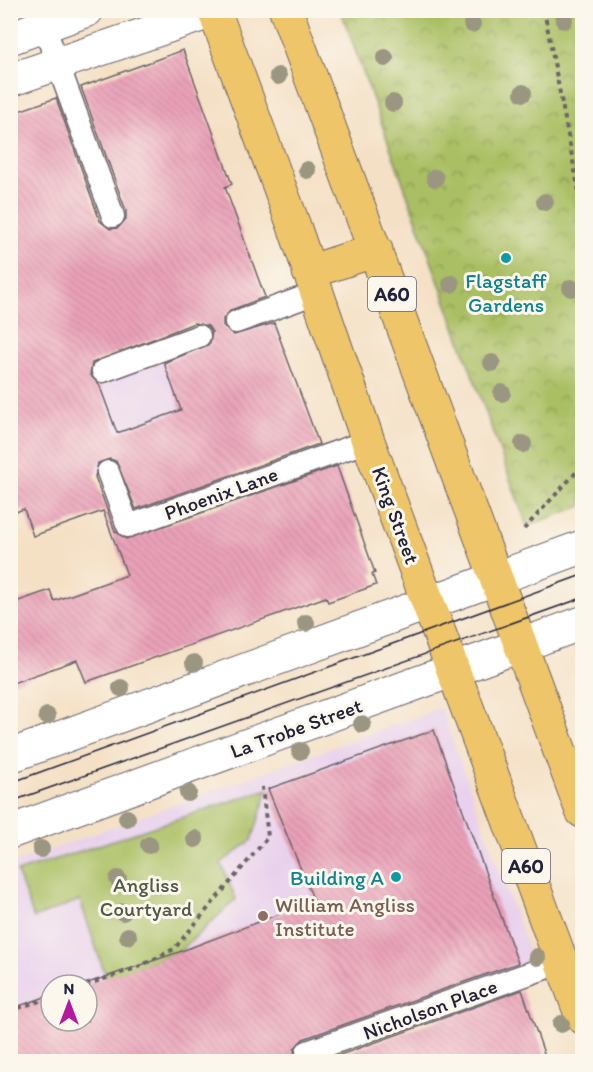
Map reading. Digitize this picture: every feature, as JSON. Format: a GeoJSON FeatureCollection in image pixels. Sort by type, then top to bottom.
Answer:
{"type":"FeatureCollection","features":[{"type":"Feature","properties":{"kind":"highway","name":"A60"},"geometry":{"type":"LineString","coordinates":[[286,10],[582,811]]}},
{"type":"Feature","properties":{"kind":"highway","name":"King Street"},"geometry":{"type":"LineString","coordinates":[[215,11],[369,441],[582,1017]]}},
{"type":"Feature","properties":{"kind":"highway"},"geometry":{"type":"LineString","coordinates":[[313,283],[376,249]]}},
{"type":"Feature","properties":{"kind":"street"},"geometry":{"type":"LineString","coordinates":[[10,38],[87,10]]}},
{"type":"Feature","properties":{"kind":"street"},"geometry":{"type":"LineString","coordinates":[[10,80],[215,11]]}},
{"type":"Feature","properties":{"kind":"street"},"geometry":{"type":"LineString","coordinates":[[10,756],[582,547]]}},
{"type":"Feature","properties":{"kind":"street","name":"La Trobe Street"},"geometry":{"type":"LineString","coordinates":[[10,832],[582,623]]}},
{"type":"Feature","properties":{"kind":"lane"},"geometry":{"type":"LineString","coordinates":[[44,26],[113,216]]}},
{"type":"Feature","properties":{"kind":"lane"},"geometry":{"type":"LineString","coordinates":[[236,322],[313,283]]}},
{"type":"Feature","properties":{"kind":"lane"},"geometry":{"type":"LineString","coordinates":[[103,371],[199,336]]}},
{"type":"Feature","properties":{"kind":"lane","name":"Phoenix Lane"},"geometry":{"type":"LineString","coordinates":[[108,472],[128,526],[369,441]]}},
{"type":"Feature","properties":{"kind":"lane","name":"Nicholson Place"},"geometry":{"type":"LineString","coordinates":[[310,1062],[307,1053],[562,962]]}},
{"type":"Feature","properties":{"kind":"path"},"geometry":{"type":"LineString","coordinates":[[544,10],[582,208]]}},
{"type":"Feature","properties":{"kind":"path"},"geometry":{"type":"LineString","coordinates":[[521,535],[582,466]]}},
{"type":"Feature","properties":{"kind":"path"},"geometry":{"type":"LineString","coordinates":[[99,981],[136,968],[174,949],[268,837],[262,787]]}},
{"type":"Feature","properties":{"kind":"path"},"geometry":{"type":"LineString","coordinates":[[10,1011],[39,1001]]}},
{"type":"Feature","properties":{"kind":"shaded area"},"geometry":{"type":"Polygon","coordinates":[[[273,320],[302,398],[90,475],[61,397],[273,320]]]}},
{"type":"Feature","properties":{"kind":"shaded area","name":"William Angliss Institute"},"geometry":{"type":"Polygon","coordinates":[[[441,708],[535,968],[276,1061],[11,1062],[11,864],[441,708]]]}},
{"type":"Feature","properties":{"kind":"green space","name":"Flagstaff Gardens"},"geometry":{"type":"Polygon","coordinates":[[[341,11],[582,11],[582,506],[527,526],[341,11]]]}},
{"type":"Feature","properties":{"kind":"green space","name":"Angliss Courtyard"},"geometry":{"type":"Polygon","coordinates":[[[268,789],[252,840],[221,863],[236,899],[179,952],[106,978],[80,900],[34,918],[17,872],[268,789]]]}},
{"type":"Feature","properties":{"kind":"building"},"geometry":{"type":"Polygon","coordinates":[[[183,50],[232,184],[225,187],[265,297],[231,310],[223,319],[223,326],[234,335],[274,323],[319,444],[136,509],[116,461],[110,459],[98,463],[95,477],[115,531],[126,539],[337,466],[375,573],[372,574],[376,585],[328,602],[326,597],[86,682],[77,660],[10,684],[10,604],[50,590],[54,601],[127,575],[103,511],[33,536],[24,509],[10,514],[10,114],[56,98],[100,221],[110,229],[118,228],[126,219],[126,211],[81,87],[183,50]],[[194,323],[92,363],[90,375],[99,384],[117,433],[181,410],[164,363],[210,344],[212,332],[208,326],[194,323]]]}},
{"type":"Feature","properties":{"kind":"building"},"geometry":{"type":"Polygon","coordinates":[[[434,730],[518,963],[303,1039],[294,1049],[296,1062],[10,1062],[10,1009],[39,999],[39,1033],[99,1033],[99,979],[314,901],[268,789],[434,730]]]}},
{"type":"Feature","properties":{"kind":"building"},"geometry":{"type":"Polygon","coordinates":[[[522,990],[547,1062],[323,1062],[323,1061],[522,990]]]}},
{"type":"Feature","properties":{"kind":"tram line"},"geometry":{"type":"LineString","coordinates":[[10,783],[582,575]]}},
{"type":"Feature","properties":{"kind":"tram line"},"geometry":{"type":"LineString","coordinates":[[10,802],[582,598]]}},
{"type":"Feature","properties":{"kind":"place","name":"Flagstaff Gardens"},"geometry":{"type":"Point","coordinates":[506,258]}},
{"type":"Feature","properties":{"kind":"place","name":"Building A"},"geometry":{"type":"Point","coordinates":[396,877]}},
{"type":"Feature","properties":{"kind":"place","name":"William Angliss Institute"},"geometry":{"type":"Point","coordinates":[263,916]}}]}
